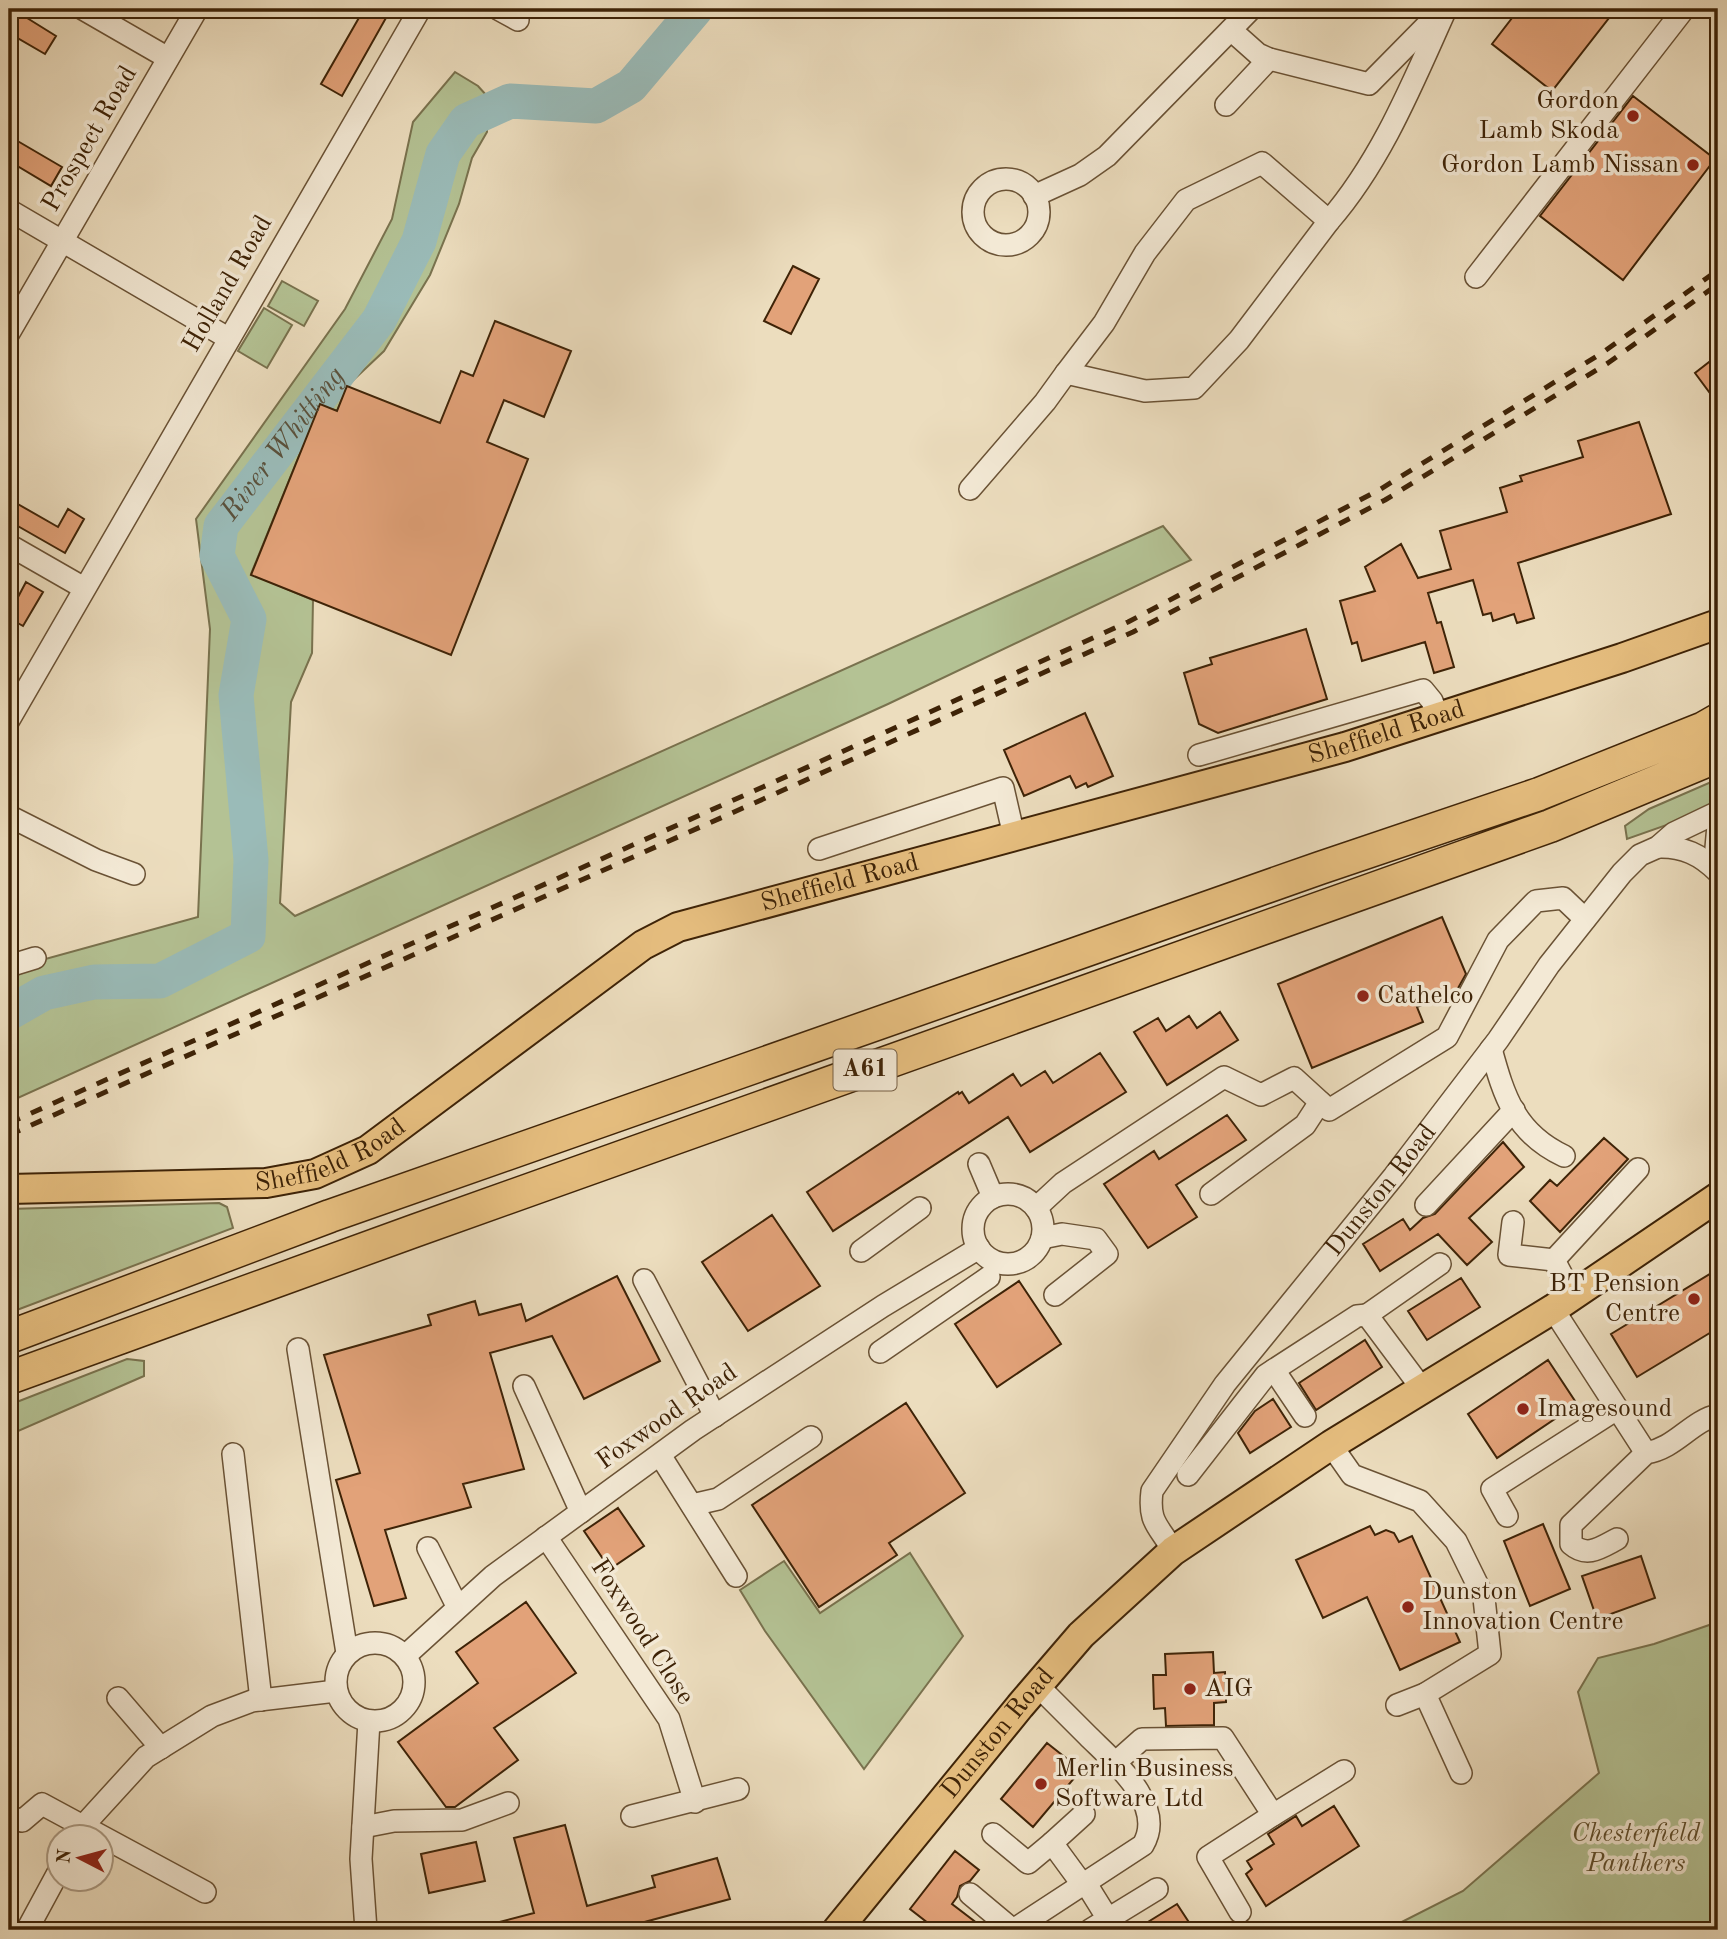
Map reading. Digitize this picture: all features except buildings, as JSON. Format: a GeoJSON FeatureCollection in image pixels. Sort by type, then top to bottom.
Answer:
{"type":"FeatureCollection","features":[{"type":"Feature","properties":{"kind":"highway","name":"A61"},"geometry":{"type":"LineString","coordinates":[[9,1337],[330,1216],[1539,794],[1718,720]]}},
{"type":"Feature","properties":{"kind":"highway","name":"A61"},"geometry":{"type":"LineString","coordinates":[[9,1378],[388,1240],[1550,826],[1718,756]]}},
{"type":"Feature","properties":{"kind":"main road","name":"Sheffield Road"},"geometry":{"type":"LineString","coordinates":[[9,1189],[266,1183],[315,1174],[368,1150],[643,945],[678,927],[1345,747],[1622,658],[1718,624]]}},
{"type":"Feature","properties":{"kind":"main road","name":"Dunston Road"},"geometry":{"type":"LineString","coordinates":[[837,1930],[1081,1635],[1173,1551],[1331,1445],[1563,1303],[1718,1198]]}},
{"type":"Feature","properties":{"kind":"street"},"geometry":{"type":"LineString","coordinates":[[83,9],[168,58]]}},
{"type":"Feature","properties":{"kind":"street","name":"Prospect Road"},"geometry":{"type":"LineString","coordinates":[[9,333],[197,9]]}},
{"type":"Feature","properties":{"kind":"street","name":"Holland Road"},"geometry":{"type":"LineString","coordinates":[[12,706],[84,588],[421,9]]}},
{"type":"Feature","properties":{"kind":"street"},"geometry":{"type":"LineString","coordinates":[[498,9],[518,20]]}},
{"type":"Feature","properties":{"kind":"street"},"geometry":{"type":"LineString","coordinates":[[1034,196],[1080,176],[1107,156],[1251,9]]}},
{"type":"Feature","properties":{"kind":"street"},"geometry":{"type":"LineString","coordinates":[[1231,30],[1258,54],[1269,59],[1369,84],[1444,9]]}},
{"type":"Feature","properties":{"kind":"street"},"geometry":{"type":"LineString","coordinates":[[1066,373],[1145,391],[1194,388],[1239,340],[1355,190],[1410,88],[1444,9]]}},
{"type":"Feature","properties":{"kind":"street"},"geometry":{"type":"LineString","coordinates":[[1476,277],[1684,9]]}},
{"type":"Feature","properties":{"kind":"street"},"geometry":{"type":"LineString","coordinates":[[1226,104],[1269,59]]}},
{"type":"Feature","properties":{"kind":"street"},"geometry":{"type":"LineString","coordinates":[[970,489],[1045,402],[1104,323],[1146,253],[1186,200],[1262,163],[1329,221]]}},
{"type":"Feature","properties":{"kind":"street"},"geometry":{"type":"LineString","coordinates":[[9,210],[229,338]]}},
{"type":"Feature","properties":{"kind":"street"},"geometry":{"type":"LineString","coordinates":[[9,545],[84,588]]}},
{"type":"Feature","properties":{"kind":"street"},"geometry":{"type":"LineString","coordinates":[[1199,755],[1423,691],[1432,701],[1438,717]]}},
{"type":"Feature","properties":{"kind":"street"},"geometry":{"type":"LineString","coordinates":[[819,849],[1003,788],[1014,835]]}},
{"type":"Feature","properties":{"kind":"street","name":"Dunston Road"},"geometry":{"type":"LineString","coordinates":[[1173,1551],[1156,1525],[1150,1509],[1152,1491],[1225,1384],[1394,1176],[1491,1049],[1549,965],[1622,873],[1640,855],[1658,847],[1674,833],[1718,812]]}},
{"type":"Feature","properties":{"kind":"street"},"geometry":{"type":"LineString","coordinates":[[9,816],[96,860],[134,874]]}},
{"type":"Feature","properties":{"kind":"street"},"geometry":{"type":"LineString","coordinates":[[1718,825],[1718,862]]}},
{"type":"Feature","properties":{"kind":"street"},"geometry":{"type":"LineString","coordinates":[[1658,847],[1683,849],[1696,854],[1718,872]]}},
{"type":"Feature","properties":{"kind":"street"},"geometry":{"type":"LineString","coordinates":[[1211,1194],[1305,1125],[1324,1106],[1447,1037],[1498,940],[1536,901],[1563,898],[1585,919]]}},
{"type":"Feature","properties":{"kind":"street"},"geometry":{"type":"LineString","coordinates":[[9,966],[35,958]]}},
{"type":"Feature","properties":{"kind":"street"},"geometry":{"type":"LineString","coordinates":[[1491,1049],[1502,1089],[1514,1110],[1532,1136],[1545,1147],[1564,1156]]}},
{"type":"Feature","properties":{"kind":"street"},"geometry":{"type":"LineString","coordinates":[[1036,1208],[1063,1183],[1224,1076],[1261,1095],[1294,1078],[1324,1106]]}},
{"type":"Feature","properties":{"kind":"street"},"geometry":{"type":"LineString","coordinates":[[1426,1205],[1514,1110]]}},
{"type":"Feature","properties":{"kind":"street"},"geometry":{"type":"LineString","coordinates":[[979,1164],[993,1197]]}},
{"type":"Feature","properties":{"kind":"street"},"geometry":{"type":"LineString","coordinates":[[1554,1259],[1638,1169]]}},
{"type":"Feature","properties":{"kind":"street"},"geometry":{"type":"LineString","coordinates":[[1017,1195],[1027,1199],[1036,1208],[1041,1217],[1042,1238],[1030,1257],[1008,1264],[986,1256],[979,1248],[973,1225],[984,1204],[993,1197],[1017,1195]]}},
{"type":"Feature","properties":{"kind":"street"},"geometry":{"type":"LineString","coordinates":[[861,1251],[920,1208]]}},
{"type":"Feature","properties":{"kind":"street"},"geometry":{"type":"LineString","coordinates":[[1513,1222],[1510,1255],[1554,1259]]}},
{"type":"Feature","properties":{"kind":"street"},"geometry":{"type":"LineString","coordinates":[[1042,1238],[1062,1234],[1096,1239],[1107,1254],[1055,1294]]}},
{"type":"Feature","properties":{"kind":"street","name":"Foxwood Road"},"geometry":{"type":"LineString","coordinates":[[405,1656],[493,1576],[660,1455],[883,1306],[979,1248]]}},
{"type":"Feature","properties":{"kind":"street"},"geometry":{"type":"LineString","coordinates":[[1554,1259],[1563,1303],[1617,1409],[1646,1452]]}},
{"type":"Feature","properties":{"kind":"street"},"geometry":{"type":"LineString","coordinates":[[1188,1475],[1266,1375],[1357,1316],[1367,1315],[1440,1264]]}},
{"type":"Feature","properties":{"kind":"street"},"geometry":{"type":"LineString","coordinates":[[880,1352],[989,1277]]}},
{"type":"Feature","properties":{"kind":"street"},"geometry":{"type":"LineString","coordinates":[[644,1280],[715,1416]]}},
{"type":"Feature","properties":{"kind":"street"},"geometry":{"type":"LineString","coordinates":[[883,1306],[903,1337]]}},
{"type":"Feature","properties":{"kind":"street"},"geometry":{"type":"LineString","coordinates":[[1367,1315],[1423,1390]]}},
{"type":"Feature","properties":{"kind":"street"},"geometry":{"type":"LineString","coordinates":[[298,1349],[347,1653]]}},
{"type":"Feature","properties":{"kind":"street"},"geometry":{"type":"LineString","coordinates":[[1274,1370],[1305,1416]]}},
{"type":"Feature","properties":{"kind":"street"},"geometry":{"type":"LineString","coordinates":[[524,1386],[581,1512]]}},
{"type":"Feature","properties":{"kind":"street"},"geometry":{"type":"LineString","coordinates":[[1507,1516],[1492,1489],[1617,1409]]}},
{"type":"Feature","properties":{"kind":"street"},"geometry":{"type":"LineString","coordinates":[[1617,1539],[1587,1553],[1571,1544],[1571,1525],[1646,1452],[1661,1450],[1700,1423],[1718,1415]]}},
{"type":"Feature","properties":{"kind":"street"},"geometry":{"type":"LineString","coordinates":[[692,1505],[718,1499],[811,1437]]}},
{"type":"Feature","properties":{"kind":"street"},"geometry":{"type":"LineString","coordinates":[[1331,1445],[1352,1475],[1420,1502],[1456,1541],[1484,1598],[1490,1654],[1425,1694],[1397,1705]]}},
{"type":"Feature","properties":{"kind":"street"},"geometry":{"type":"LineString","coordinates":[[233,1454],[261,1700]]}},
{"type":"Feature","properties":{"kind":"street"},"geometry":{"type":"LineString","coordinates":[[660,1455],[736,1576]]}},
{"type":"Feature","properties":{"kind":"street","name":"Foxwood Close"},"geometry":{"type":"LineString","coordinates":[[546,1537],[669,1719],[695,1802]]}},
{"type":"Feature","properties":{"kind":"street"},"geometry":{"type":"LineString","coordinates":[[428,1548],[457,1606]]}},
{"type":"Feature","properties":{"kind":"street"},"geometry":{"type":"LineString","coordinates":[[370,1642],[395,1647],[412,1667],[415,1681],[406,1706],[395,1716],[383,1721],[369,1721],[348,1711],[336,1691],[337,1671],[347,1653],[370,1642]]}},
{"type":"Feature","properties":{"kind":"street"},"geometry":{"type":"LineString","coordinates":[[970,1894],[1013,1930],[1143,1845],[1148,1837],[1148,1813],[1130,1780],[1037,1685]]}},
{"type":"Feature","properties":{"kind":"street"},"geometry":{"type":"LineString","coordinates":[[87,1824],[146,1757],[212,1716],[261,1700],[336,1691]]}},
{"type":"Feature","properties":{"kind":"street"},"geometry":{"type":"LineString","coordinates":[[1425,1694],[1461,1773]]}},
{"type":"Feature","properties":{"kind":"street"},"geometry":{"type":"LineString","coordinates":[[118,1698],[161,1748]]}},
{"type":"Feature","properties":{"kind":"street"},"geometry":{"type":"LineString","coordinates":[[366,1930],[361,1859],[369,1721]]}},
{"type":"Feature","properties":{"kind":"street"},"geometry":{"type":"LineString","coordinates":[[1115,1763],[1142,1739],[1223,1738],[1273,1815]]}},
{"type":"Feature","properties":{"kind":"street"},"geometry":{"type":"LineString","coordinates":[[1240,1912],[1208,1857],[1344,1771]]}},
{"type":"Feature","properties":{"kind":"street"},"geometry":{"type":"LineString","coordinates":[[632,1816],[738,1789]]}},
{"type":"Feature","properties":{"kind":"street"},"geometry":{"type":"LineString","coordinates":[[363,1827],[394,1821],[462,1820],[508,1803]]}},
{"type":"Feature","properties":{"kind":"street"},"geometry":{"type":"LineString","coordinates":[[9,1816],[22,1821],[42,1804],[69,1824]]}},
{"type":"Feature","properties":{"kind":"street"},"geometry":{"type":"LineString","coordinates":[[993,1834],[1028,1863],[1084,1814]]}},
{"type":"Feature","properties":{"kind":"street"},"geometry":{"type":"LineString","coordinates":[[1052,1843],[1084,1883],[1099,1925],[1157,1889]]}},
{"type":"Feature","properties":{"kind":"street"},"geometry":{"type":"LineString","coordinates":[[116,1849],[205,1892]]}},
{"type":"Feature","properties":{"kind":"street"},"geometry":{"type":"LineString","coordinates":[[27,1930],[46,1894]]}},
{"type":"Feature","properties":{"kind":"green space"},"geometry":{"type":"Polygon","coordinates":[[[455,72],[478,86],[487,96],[487,132],[472,158],[459,204],[430,275],[384,351],[347,386],[337,411],[320,404],[251,574],[313,600],[312,653],[291,702],[280,903],[295,916],[1163,526],[1191,560],[888,704],[9,1102],[9,969],[198,917],[210,629],[196,519],[345,309],[392,219],[413,122],[455,72]]]}},
{"type":"Feature","properties":{"kind":"green space"},"geometry":{"type":"Polygon","coordinates":[[[282,281],[318,301],[304,326],[268,306],[282,281]]]}},
{"type":"Feature","properties":{"kind":"green space"},"geometry":{"type":"Polygon","coordinates":[[[264,308],[292,325],[267,368],[238,351],[264,308]]]}},
{"type":"Feature","properties":{"kind":"green space"},"geometry":{"type":"Polygon","coordinates":[[[1718,779],[1718,803],[1715,808],[1627,839],[1625,826],[1649,809],[1718,779]]]}},
{"type":"Feature","properties":{"kind":"green space"},"geometry":{"type":"Polygon","coordinates":[[[219,1203],[227,1207],[233,1228],[9,1313],[9,1209],[219,1203]]]}},
{"type":"Feature","properties":{"kind":"green space"},"geometry":{"type":"Polygon","coordinates":[[[127,1359],[144,1361],[144,1376],[9,1435],[9,1405],[127,1359]]]}},
{"type":"Feature","properties":{"kind":"green space"},"geometry":{"type":"Polygon","coordinates":[[[910,1553],[963,1636],[864,1769],[765,1631],[740,1590],[784,1561],[820,1613],[910,1553]]]}},
{"type":"Feature","properties":{"kind":"green space","name":"Chesterfield Panthers"},"geometry":{"type":"Polygon","coordinates":[[[1718,1622],[1718,1930],[1386,1930],[1463,1891],[1599,1773],[1578,1692],[1598,1658],[1654,1644],[1718,1622]]]}},
{"type":"Feature","properties":{"kind":"waterway","name":"River Whitting"},"geometry":{"type":"LineString","coordinates":[[9,1013],[44,993],[94,982],[160,981],[248,936],[251,860],[236,695],[249,619],[217,556],[221,526],[379,320],[419,241],[443,154],[466,121],[510,101],[596,106],[631,86],[696,9]]}},
{"type":"Feature","properties":{"kind":"railway"},"geometry":{"type":"LineString","coordinates":[[9,1123],[1128,622],[1379,490],[1602,353],[1718,270]]}},
{"type":"Feature","properties":{"kind":"railway"},"geometry":{"type":"LineString","coordinates":[[9,1135],[1133,632],[1385,500],[1608,363],[1718,284]]}},
{"type":"Feature","properties":{"kind":"place","name":"Gordon Lamb Skoda"},"geometry":{"type":"Point","coordinates":[1633,116]}},
{"type":"Feature","properties":{"kind":"place","name":"Gordon Lamb Nissan"},"geometry":{"type":"Point","coordinates":[1693,165]}},
{"type":"Feature","properties":{"kind":"place","name":"Cathelco"},"geometry":{"type":"Point","coordinates":[1363,996]}},
{"type":"Feature","properties":{"kind":"place","name":"BT Pension Centre"},"geometry":{"type":"Point","coordinates":[1694,1299]}},
{"type":"Feature","properties":{"kind":"place","name":"Imagesound"},"geometry":{"type":"Point","coordinates":[1523,1409]}},
{"type":"Feature","properties":{"kind":"place","name":"Dunston Innovation Centre"},"geometry":{"type":"Point","coordinates":[1408,1607]}},
{"type":"Feature","properties":{"kind":"place","name":"AIG"},"geometry":{"type":"Point","coordinates":[1190,1689]}},
{"type":"Feature","properties":{"kind":"place","name":"Merlin Business Software Ltd"},"geometry":{"type":"Point","coordinates":[1041,1784]}}]}
